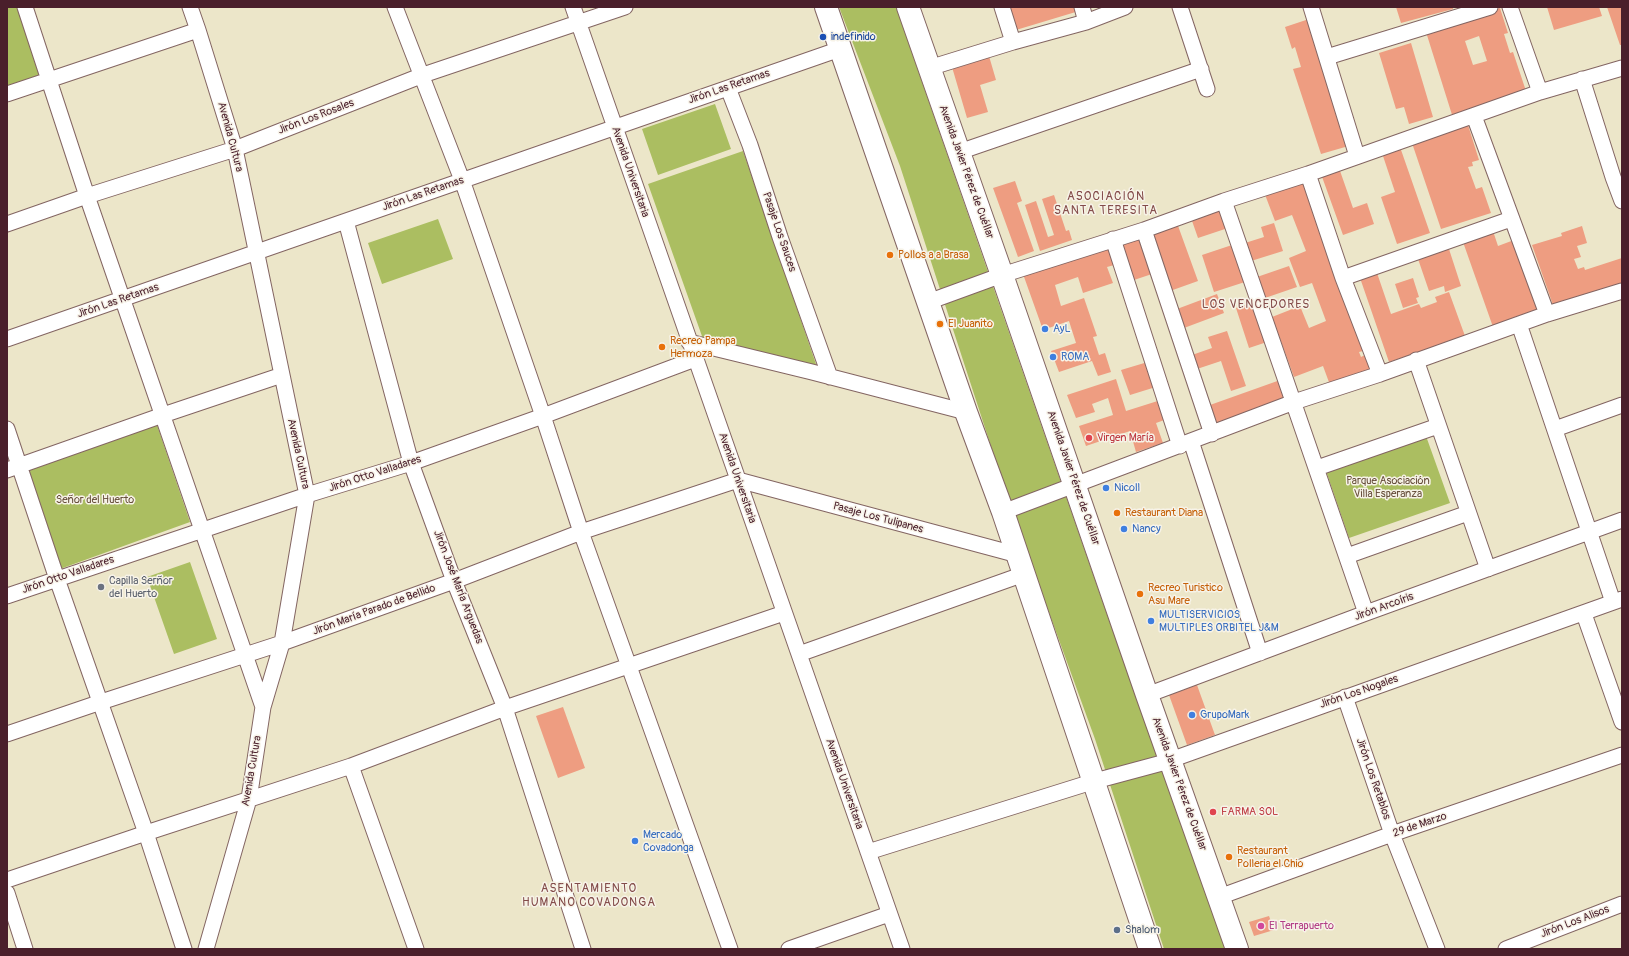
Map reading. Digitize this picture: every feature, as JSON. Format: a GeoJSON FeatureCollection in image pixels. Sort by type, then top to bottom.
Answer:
{"type":"FeatureCollection","features":[{"type":"Feature","properties":{"kind":"highway"},"geometry":{"type":"LineString","coordinates":[[826,7],[966,412],[1021,564],[1095,781],[1150,949]]}},
{"type":"Feature","properties":{"kind":"highway","name":"Avenida Javier Pérez de Cuéllar"},"geometry":{"type":"LineString","coordinates":[[908,7],[1075,484],[1147,695],[1237,949]]}},
{"type":"Feature","properties":{"kind":"street"},"geometry":{"type":"LineString","coordinates":[[25,7],[87,196],[263,708]]}},
{"type":"Feature","properties":{"kind":"street","name":"Avenida Cultura"},"geometry":{"type":"LineString","coordinates":[[190,7],[235,149],[307,495],[282,643],[263,708],[249,799],[206,949]]}},
{"type":"Feature","properties":{"kind":"street"},"geometry":{"type":"LineString","coordinates":[[395,7],[462,180],[582,532],[730,949]]}},
{"type":"Feature","properties":{"kind":"street","name":"Avenida Universitaria"},"geometry":{"type":"LineString","coordinates":[[573,7],[902,949]]}},
{"type":"Feature","properties":{"kind":"street","name":"Jirón Los Rosales"},"geometry":{"type":"LineString","coordinates":[[7,224],[87,196],[235,149],[422,75],[625,7]]}},
{"type":"Feature","properties":{"kind":"street"},"geometry":{"type":"LineString","coordinates":[[1002,7],[1013,42]]}},
{"type":"Feature","properties":{"kind":"street"},"geometry":{"type":"LineString","coordinates":[[1082,7],[1086,22]]}},
{"type":"Feature","properties":{"kind":"street"},"geometry":{"type":"LineString","coordinates":[[929,68],[1013,42],[1086,22],[1126,7]]}},
{"type":"Feature","properties":{"kind":"street"},"geometry":{"type":"LineString","coordinates":[[1180,7],[1207,89]]}},
{"type":"Feature","properties":{"kind":"street"},"geometry":{"type":"LineString","coordinates":[[1311,7],[1357,156]]}},
{"type":"Feature","properties":{"kind":"street"},"geometry":{"type":"LineString","coordinates":[[1327,57],[1490,7]]}},
{"type":"Feature","properties":{"kind":"street"},"geometry":{"type":"LineString","coordinates":[[1510,7],[1540,92]]}},
{"type":"Feature","properties":{"kind":"street"},"geometry":{"type":"LineString","coordinates":[[7,94],[198,30]]}},
{"type":"Feature","properties":{"kind":"street","name":"Jirón Las Retamas"},"geometry":{"type":"LineString","coordinates":[[7,339],[840,49]]}},
{"type":"Feature","properties":{"kind":"street"},"geometry":{"type":"LineString","coordinates":[[928,302],[1002,275],[1144,230],[1224,201],[1308,174],[1540,92],[1622,68]]}},
{"type":"Feature","properties":{"kind":"street"},"geometry":{"type":"LineString","coordinates":[[959,152],[1201,69]]}},
{"type":"Feature","properties":{"kind":"street"},"geometry":{"type":"LineString","coordinates":[[1582,79],[1617,175],[1622,201]]}},
{"type":"Feature","properties":{"kind":"street","name":"Pasaje Los Sauces"},"geometry":{"type":"LineString","coordinates":[[728,88],[750,145],[780,237],[830,377]]}},
{"type":"Feature","properties":{"kind":"street"},"geometry":{"type":"LineString","coordinates":[[1474,116],[1510,218],[1547,314]]}},
{"type":"Feature","properties":{"kind":"street"},"geometry":{"type":"LineString","coordinates":[[1308,174],[1343,278],[1380,374]]}},
{"type":"Feature","properties":{"kind":"street"},"geometry":{"type":"LineString","coordinates":[[1224,201],[1318,468],[1366,613]]}},
{"type":"Feature","properties":{"kind":"street"},"geometry":{"type":"LineString","coordinates":[[1343,278],[1510,218]]}},
{"type":"Feature","properties":{"kind":"street","name":"Jirón José María Arguedas"},"geometry":{"type":"LineString","coordinates":[[346,221],[411,463],[454,581],[505,708],[583,949]]}},
{"type":"Feature","properties":{"kind":"street"},"geometry":{"type":"LineString","coordinates":[[1144,230],[1212,434]]}},
{"type":"Feature","properties":{"kind":"street"},"geometry":{"type":"LineString","coordinates":[[1113,239],[1260,653]]}},
{"type":"Feature","properties":{"kind":"street"},"geometry":{"type":"LineString","coordinates":[[1003,512],[1065,490],[1075,484],[1212,434],[1294,402],[1380,374],[1547,314],[1622,291]]}},
{"type":"Feature","properties":{"kind":"street"},"geometry":{"type":"LineString","coordinates":[[1519,324],[1589,532],[1618,601]]}},
{"type":"Feature","properties":{"kind":"street"},"geometry":{"type":"LineString","coordinates":[[689,342],[966,412]]}},
{"type":"Feature","properties":{"kind":"street","name":"Jirón Otto Valladares"},"geometry":{"type":"LineString","coordinates":[[7,596],[307,495],[411,463],[543,416],[695,359]]}},
{"type":"Feature","properties":{"kind":"street"},"geometry":{"type":"LineString","coordinates":[[1416,360],[1488,569]]}},
{"type":"Feature","properties":{"kind":"street"},"geometry":{"type":"LineString","coordinates":[[13,468],[282,375]]}},
{"type":"Feature","properties":{"kind":"street"},"geometry":{"type":"LineString","coordinates":[[1555,429],[1622,405]]}},
{"type":"Feature","properties":{"kind":"street"},"geometry":{"type":"LineString","coordinates":[[1318,468],[1438,426]]}},
{"type":"Feature","properties":{"kind":"street"},"geometry":{"type":"LineString","coordinates":[[7,429],[13,468],[57,579],[101,702],[184,949]]}},
{"type":"Feature","properties":{"kind":"street","name":"Jirón María Parado de Bellido"},"geometry":{"type":"LineString","coordinates":[[7,734],[282,643],[454,581],[582,532],[738,480]]}},
{"type":"Feature","properties":{"kind":"street","name":"Pasaje Los Tulipanes"},"geometry":{"type":"LineString","coordinates":[[738,480],[1021,564]]}},
{"type":"Feature","properties":{"kind":"street"},"geometry":{"type":"LineString","coordinates":[[1347,556],[1468,512]]}},
{"type":"Feature","properties":{"kind":"street","name":"Jirón Arcoíris"},"geometry":{"type":"LineString","coordinates":[[1147,695],[1366,613],[1622,520]]}},
{"type":"Feature","properties":{"kind":"street"},"geometry":{"type":"LineString","coordinates":[[799,654],[1021,564]]}},
{"type":"Feature","properties":{"kind":"street","name":"Jirón Los Nogales"},"geometry":{"type":"LineString","coordinates":[[868,852],[1095,781],[1170,760],[1618,601]]}},
{"type":"Feature","properties":{"kind":"street"},"geometry":{"type":"LineString","coordinates":[[7,880],[351,766],[505,708],[784,613]]}},
{"type":"Feature","properties":{"kind":"street"},"geometry":{"type":"LineString","coordinates":[[1584,614],[1622,722]]}},
{"type":"Feature","properties":{"kind":"street","name":"Jirón Los Retablos"},"geometry":{"type":"LineString","coordinates":[[1345,697],[1392,834],[1437,949]]}},
{"type":"Feature","properties":{"kind":"street","name":"29 de Marzo"},"geometry":{"type":"LineString","coordinates":[[1219,897],[1392,834],[1622,755]]}},
{"type":"Feature","properties":{"kind":"street"},"geometry":{"type":"LineString","coordinates":[[351,766],[416,949]]}},
{"type":"Feature","properties":{"kind":"street"},"geometry":{"type":"LineString","coordinates":[[7,893],[25,949]]}},
{"type":"Feature","properties":{"kind":"street","name":"Jirón Los Alisos"},"geometry":{"type":"LineString","coordinates":[[1506,949],[1622,904]]}},
{"type":"Feature","properties":{"kind":"street"},"geometry":{"type":"LineString","coordinates":[[789,949],[889,914]]}},
{"type":"Feature","properties":{"kind":"green space"},"geometry":{"type":"Polygon","coordinates":[[[7,7],[17,7],[41,78],[7,89],[7,7]]]}},
{"type":"Feature","properties":{"kind":"green space"},"geometry":{"type":"Polygon","coordinates":[[[839,7],[896,7],[1111,626],[1162,763],[1227,949],[1164,949],[1095,739],[1011,508],[900,166],[839,7]]]}},
{"type":"Feature","properties":{"kind":"green space"},"geometry":{"type":"Polygon","coordinates":[[[715,104],[731,149],[658,175],[642,129],[715,104]]]}},
{"type":"Feature","properties":{"kind":"green space"},"geometry":{"type":"Polygon","coordinates":[[[743,151],[817,367],[703,339],[648,184],[743,151]]]}},
{"type":"Feature","properties":{"kind":"green space"},"geometry":{"type":"Polygon","coordinates":[[[438,219],[453,259],[382,284],[368,243],[438,219]]]}},
{"type":"Feature","properties":{"kind":"green space","name":"Señor del Huerto"},"geometry":{"type":"Polygon","coordinates":[[[156,422],[190,522],[60,569],[25,468],[156,422]]]}},
{"type":"Feature","properties":{"kind":"green space","name":"Parque Asociación Villa Esperanza"},"geometry":{"type":"Polygon","coordinates":[[[1426,436],[1450,503],[1349,538],[1326,471],[1426,436]]]}},
{"type":"Feature","properties":{"kind":"green space"},"geometry":{"type":"Polygon","coordinates":[[[190,562],[217,639],[174,654],[147,577],[190,562]]]}},
{"type":"Feature","properties":{"kind":"building"},"geometry":{"type":"Polygon","coordinates":[[[1009,7],[1078,7],[1079,11],[1016,30],[1009,7]]]}},
{"type":"Feature","properties":{"kind":"building"},"geometry":{"type":"Polygon","coordinates":[[[1396,7],[1453,7],[1453,9],[1401,23],[1396,7]]]}},
{"type":"Feature","properties":{"kind":"building"},"geometry":{"type":"Polygon","coordinates":[[[1547,7],[1599,7],[1602,16],[1554,30],[1547,7]]]}},
{"type":"Feature","properties":{"kind":"building"},"geometry":{"type":"Polygon","coordinates":[[[1607,7],[1622,7],[1622,45],[1620,45],[1607,7]]]}},
{"type":"Feature","properties":{"kind":"building"},"geometry":{"type":"Polygon","coordinates":[[[1500,8],[1508,33],[1504,34],[1510,53],[1513,52],[1527,94],[1453,118],[1426,32],[1500,8]],[[1479,36],[1465,41],[1473,65],[1487,61],[1479,36]]]}},
{"type":"Feature","properties":{"kind":"building"},"geometry":{"type":"Polygon","coordinates":[[[1312,18],[1352,145],[1321,154],[1293,69],[1301,67],[1295,47],[1292,49],[1285,27],[1312,18]]]}},
{"type":"Feature","properties":{"kind":"building"},"geometry":{"type":"Polygon","coordinates":[[[1411,43],[1433,117],[1409,124],[1404,107],[1396,109],[1379,53],[1411,43]]]}},
{"type":"Feature","properties":{"kind":"building"},"geometry":{"type":"Polygon","coordinates":[[[989,56],[996,80],[980,85],[988,112],[967,118],[952,67],[989,56]]]}},
{"type":"Feature","properties":{"kind":"building"},"geometry":{"type":"Polygon","coordinates":[[[1468,125],[1479,160],[1472,162],[1473,166],[1468,167],[1476,189],[1482,187],[1491,213],[1441,229],[1412,143],[1468,125]]]}},
{"type":"Feature","properties":{"kind":"building"},"geometry":{"type":"Polygon","coordinates":[[[1400,147],[1430,233],[1397,244],[1381,197],[1395,192],[1382,153],[1400,147]]]}},
{"type":"Feature","properties":{"kind":"building"},"geometry":{"type":"Polygon","coordinates":[[[1339,168],[1353,208],[1367,203],[1374,224],[1343,235],[1321,174],[1339,168]]]}},
{"type":"Feature","properties":{"kind":"building"},"geometry":{"type":"Polygon","coordinates":[[[1301,178],[1363,351],[1359,352],[1361,357],[1365,355],[1370,370],[1330,385],[1323,366],[1294,377],[1272,317],[1300,306],[1309,328],[1326,321],[1312,283],[1300,287],[1289,258],[1306,251],[1292,215],[1275,221],[1264,192],[1301,178]]]}},
{"type":"Feature","properties":{"kind":"building"},"geometry":{"type":"Polygon","coordinates":[[[1015,181],[1022,201],[1017,203],[1034,251],[1018,257],[993,188],[1015,181]]]}},
{"type":"Feature","properties":{"kind":"building"},"geometry":{"type":"Polygon","coordinates":[[[1054,195],[1066,231],[1069,230],[1072,240],[1040,251],[1025,205],[1036,201],[1048,237],[1054,235],[1042,199],[1054,195]]]}},
{"type":"Feature","properties":{"kind":"building"},"geometry":{"type":"Polygon","coordinates":[[[1220,208],[1231,227],[1198,238],[1191,218],[1220,208]]]}},
{"type":"Feature","properties":{"kind":"building"},"geometry":{"type":"Polygon","coordinates":[[[1177,223],[1198,281],[1170,291],[1150,232],[1177,223]]]}},
{"type":"Feature","properties":{"kind":"building"},"geometry":{"type":"Polygon","coordinates":[[[1274,223],[1283,251],[1251,261],[1245,243],[1264,237],[1261,227],[1274,223]]]}},
{"type":"Feature","properties":{"kind":"building"},"geometry":{"type":"Polygon","coordinates":[[[1582,226],[1587,243],[1577,246],[1581,257],[1574,259],[1578,269],[1584,267],[1585,270],[1622,258],[1622,283],[1553,305],[1532,245],[1562,236],[1561,233],[1582,226]]]}},
{"type":"Feature","properties":{"kind":"building"},"geometry":{"type":"Polygon","coordinates":[[[1492,228],[1498,246],[1514,240],[1538,312],[1493,327],[1463,242],[1492,228]]]}},
{"type":"Feature","properties":{"kind":"building"},"geometry":{"type":"Polygon","coordinates":[[[1143,234],[1152,274],[1131,281],[1119,242],[1143,234]]]}},
{"type":"Feature","properties":{"kind":"building"},"geometry":{"type":"Polygon","coordinates":[[[1235,244],[1248,281],[1214,292],[1202,255],[1235,244]]]}},
{"type":"Feature","properties":{"kind":"building"},"geometry":{"type":"Polygon","coordinates":[[[1112,245],[1118,264],[1107,267],[1113,283],[1083,293],[1078,277],[1055,285],[1061,306],[1084,298],[1097,336],[1093,337],[1099,355],[1105,353],[1111,372],[1098,376],[1092,361],[1059,372],[1051,351],[1076,343],[1069,321],[1043,330],[1023,274],[1112,245]]]}},
{"type":"Feature","properties":{"kind":"building"},"geometry":{"type":"Polygon","coordinates":[[[1448,246],[1461,286],[1445,292],[1444,286],[1429,291],[1417,256],[1448,246]]]}},
{"type":"Feature","properties":{"kind":"building"},"geometry":{"type":"Polygon","coordinates":[[[1289,266],[1297,287],[1265,298],[1257,277],[1289,266]]]}},
{"type":"Feature","properties":{"kind":"building"},"geometry":{"type":"Polygon","coordinates":[[[1376,270],[1391,314],[1419,304],[1421,308],[1437,302],[1435,297],[1449,292],[1465,336],[1389,362],[1359,275],[1376,270]]]}},
{"type":"Feature","properties":{"kind":"building"},"geometry":{"type":"Polygon","coordinates":[[[1413,278],[1419,297],[1416,298],[1418,303],[1403,308],[1395,284],[1413,278]]]}},
{"type":"Feature","properties":{"kind":"building"},"geometry":{"type":"Polygon","coordinates":[[[1217,294],[1224,313],[1184,328],[1177,309],[1217,294]]]}},
{"type":"Feature","properties":{"kind":"building"},"geometry":{"type":"Polygon","coordinates":[[[1257,301],[1270,341],[1249,348],[1236,308],[1257,301]]]}},
{"type":"Feature","properties":{"kind":"building"},"geometry":{"type":"Polygon","coordinates":[[[1227,331],[1246,386],[1231,391],[1221,361],[1197,369],[1192,355],[1212,348],[1208,337],[1227,331]]]}},
{"type":"Feature","properties":{"kind":"building"},"geometry":{"type":"Polygon","coordinates":[[[1151,361],[1159,386],[1130,395],[1121,370],[1151,361]]]}},
{"type":"Feature","properties":{"kind":"building"},"geometry":{"type":"Polygon","coordinates":[[[1116,379],[1126,411],[1164,399],[1170,418],[1156,423],[1163,443],[1136,452],[1130,431],[1086,446],[1079,426],[1113,415],[1108,398],[1092,404],[1095,412],[1076,418],[1067,395],[1116,379]]]}},
{"type":"Feature","properties":{"kind":"building"},"geometry":{"type":"Polygon","coordinates":[[[1283,379],[1291,400],[1218,426],[1210,405],[1283,379]]]}},
{"type":"Feature","properties":{"kind":"building","name":"GrupoMark"},"geometry":{"type":"Polygon","coordinates":[[[1197,685],[1215,735],[1187,745],[1169,695],[1197,685]]]}},
{"type":"Feature","properties":{"kind":"building"},"geometry":{"type":"Polygon","coordinates":[[[563,707],[585,768],[558,778],[536,716],[563,707]]]}},
{"type":"Feature","properties":{"kind":"building","name":"El Terrapuerto"},"geometry":{"type":"Polygon","coordinates":[[[1269,916],[1274,930],[1254,936],[1249,922],[1269,916]]]}},
{"type":"Feature","properties":{"kind":"place","name":"indefinido"},"geometry":{"type":"Point","coordinates":[823,37]}},
{"type":"Feature","properties":{"kind":"place","name":"Pollos a a Brasa"},"geometry":{"type":"Point","coordinates":[890,255]}},
{"type":"Feature","properties":{"kind":"place","name":"El Juanito"},"geometry":{"type":"Point","coordinates":[940,324]}},
{"type":"Feature","properties":{"kind":"place","name":"AyL"},"geometry":{"type":"Point","coordinates":[1045,329]}},
{"type":"Feature","properties":{"kind":"place","name":"Recreo Pampa Hermoza"},"geometry":{"type":"Point","coordinates":[662,347]}},
{"type":"Feature","properties":{"kind":"place","name":"ROMA"},"geometry":{"type":"Point","coordinates":[1053,357]}},
{"type":"Feature","properties":{"kind":"place","name":"Virgen María"},"geometry":{"type":"Point","coordinates":[1089,438]}},
{"type":"Feature","properties":{"kind":"place","name":"Nicoll"},"geometry":{"type":"Point","coordinates":[1106,488]}},
{"type":"Feature","properties":{"kind":"place","name":"Restaurant Diana"},"geometry":{"type":"Point","coordinates":[1117,513]}},
{"type":"Feature","properties":{"kind":"place","name":"Nancy"},"geometry":{"type":"Point","coordinates":[1124,529]}},
{"type":"Feature","properties":{"kind":"place","name":"Capilla Serñor del Huerto"},"geometry":{"type":"Point","coordinates":[101,587]}},
{"type":"Feature","properties":{"kind":"place","name":"Recreo Turistico Asu Mare"},"geometry":{"type":"Point","coordinates":[1140,594]}},
{"type":"Feature","properties":{"kind":"place","name":"MULTISERVICIOS MULTIPLES ORBITEL J&M"},"geometry":{"type":"Point","coordinates":[1151,621]}},
{"type":"Feature","properties":{"kind":"place","name":"GrupoMark"},"geometry":{"type":"Point","coordinates":[1192,715]}},
{"type":"Feature","properties":{"kind":"place","name":"FARMA SOL"},"geometry":{"type":"Point","coordinates":[1213,812]}},
{"type":"Feature","properties":{"kind":"place","name":"Mercado Covadonga"},"geometry":{"type":"Point","coordinates":[635,841]}},
{"type":"Feature","properties":{"kind":"place","name":"Restaurant Polleria el Chio"},"geometry":{"type":"Point","coordinates":[1229,857]}},
{"type":"Feature","properties":{"kind":"place","name":"El Terrapuerto"},"geometry":{"type":"Point","coordinates":[1261,926]}},
{"type":"Feature","properties":{"kind":"place","name":"Shalom"},"geometry":{"type":"Point","coordinates":[1117,930]}},
{"type":"Feature","properties":{"kind":"district","name":"ASOCIACIÓN SANTA TERESITA"},"geometry":{"type":"Point","coordinates":[1106,204]}},
{"type":"Feature","properties":{"kind":"district","name":"LOS VENCEDORES"},"geometry":{"type":"Point","coordinates":[1256,305]}},
{"type":"Feature","properties":{"kind":"district","name":"ASENTAMIENTO HUMANO COVADONGA"},"geometry":{"type":"Point","coordinates":[589,896]}}]}
